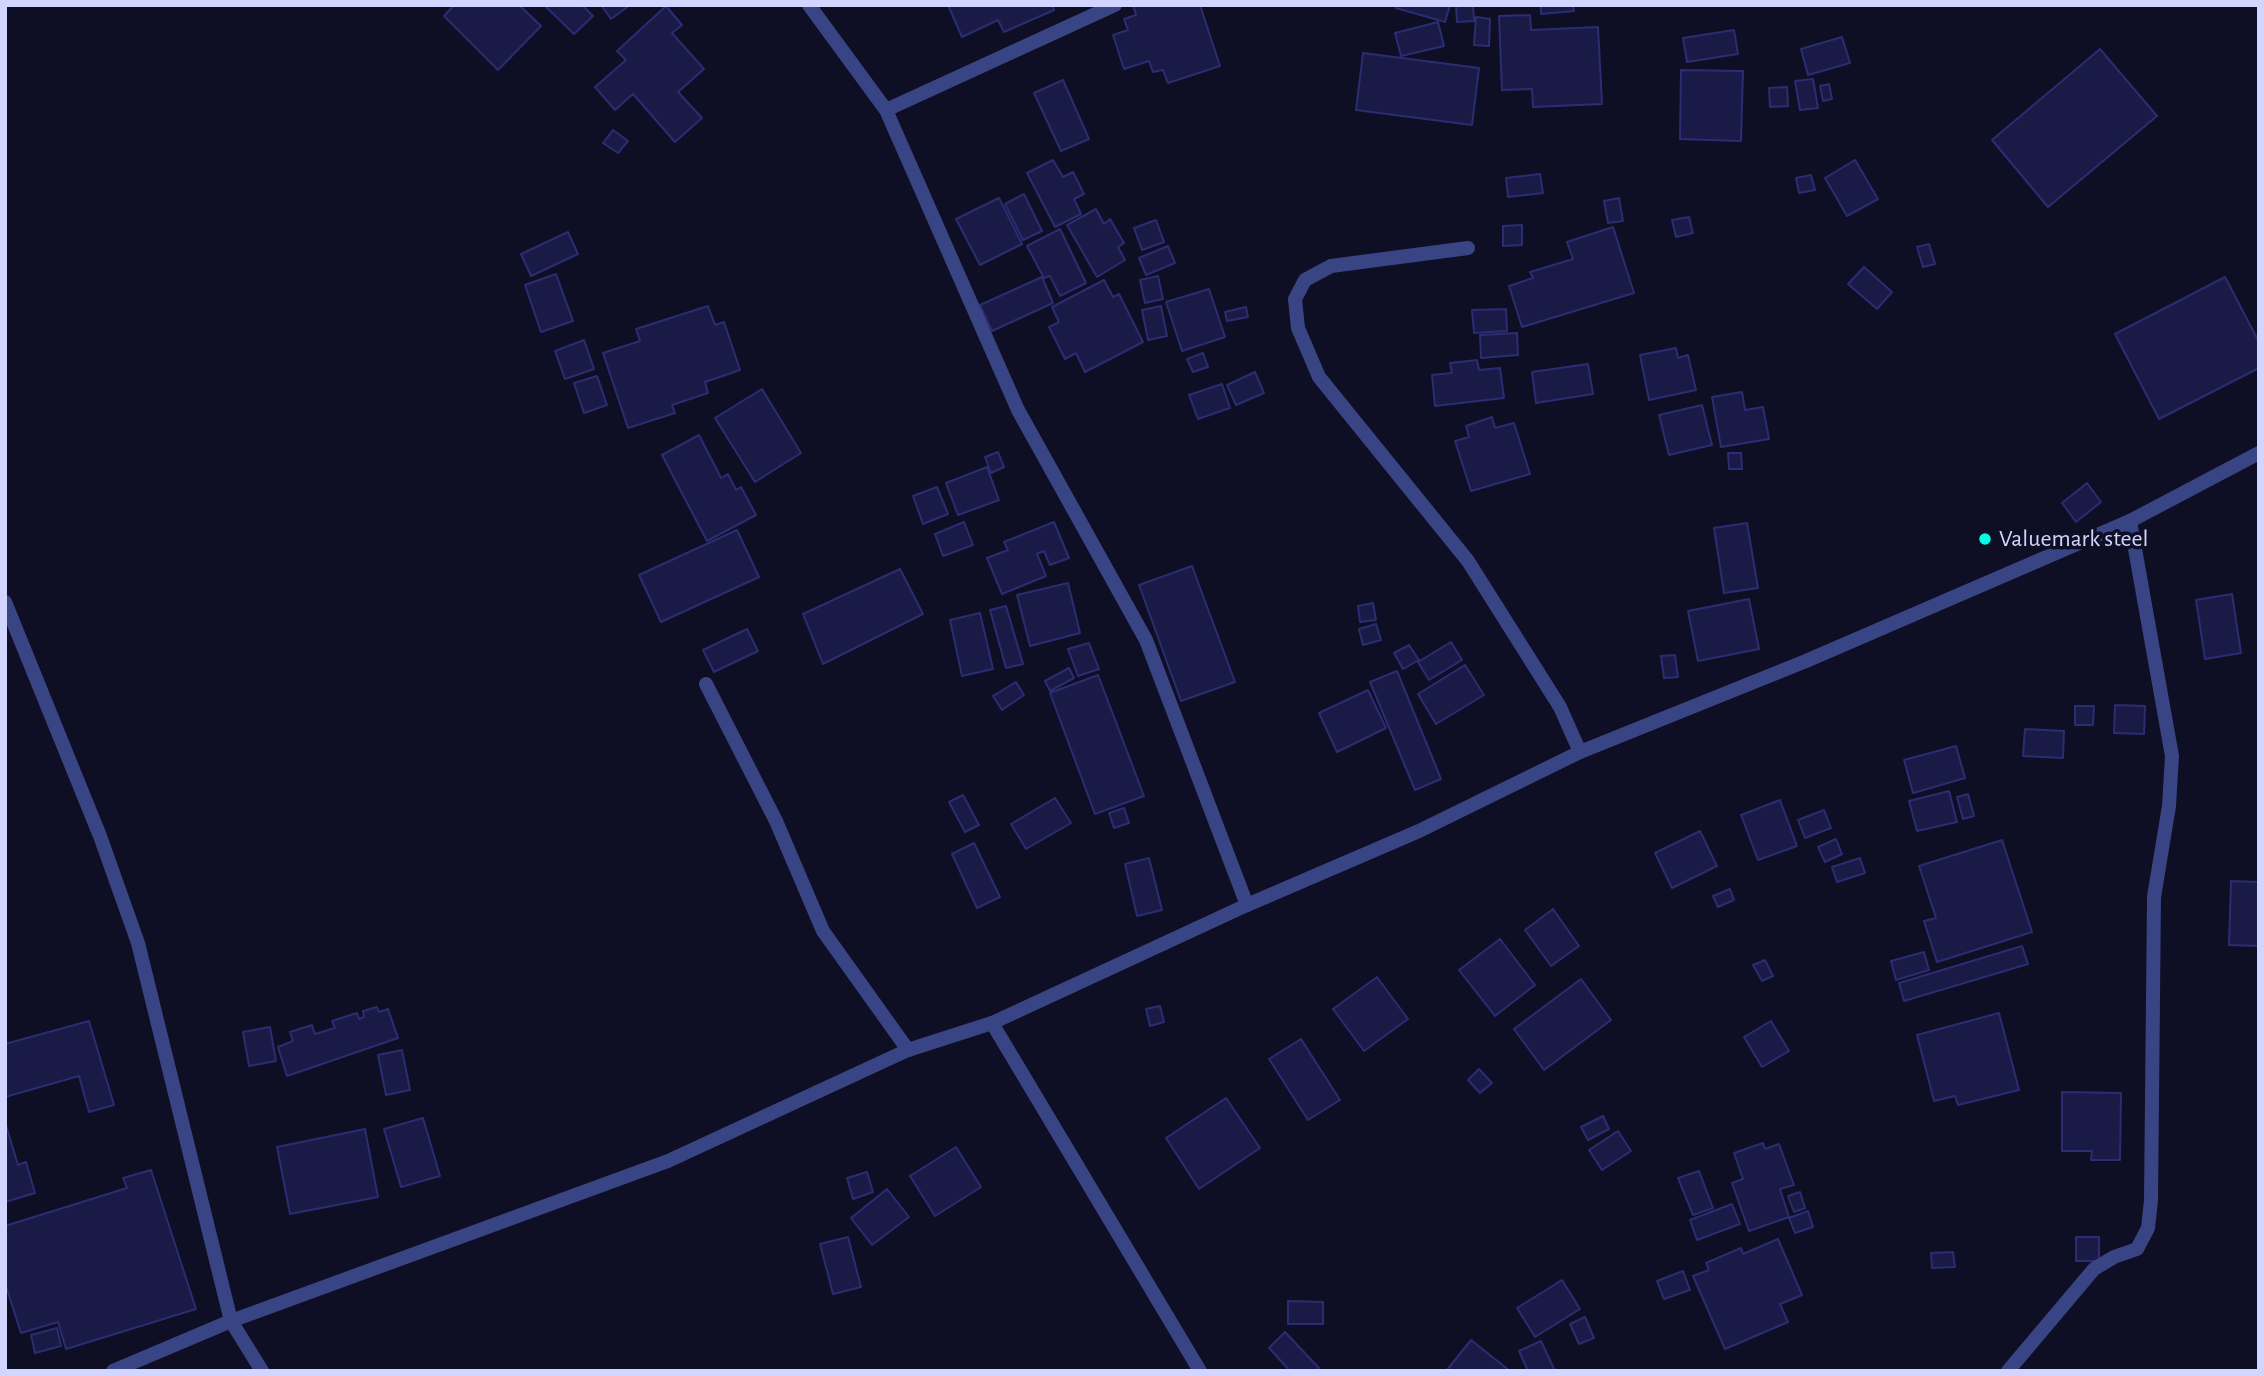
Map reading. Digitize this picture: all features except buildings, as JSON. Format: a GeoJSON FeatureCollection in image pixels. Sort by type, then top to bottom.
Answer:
{"type":"FeatureCollection","features":[{"type":"Feature","properties":{"kind":"street"},"geometry":{"type":"LineString","coordinates":[[809,5],[886,110],[1018,410],[1146,640],[1247,905]]}},
{"type":"Feature","properties":{"kind":"street"},"geometry":{"type":"LineString","coordinates":[[886,110],[1115,5]]}},
{"type":"Feature","properties":{"kind":"street"},"geometry":{"type":"LineString","coordinates":[[1468,248],[1331,266],[1305,280],[1295,299],[1298,328],[1319,377],[1468,561],[1560,707],[1580,752]]}},
{"type":"Feature","properties":{"kind":"street"},"geometry":{"type":"LineString","coordinates":[[113,1371],[231,1321],[668,1161],[908,1050],[992,1023],[1247,905],[1419,831],[1580,752],[1806,661],[2130,521],[2259,453]]}},
{"type":"Feature","properties":{"kind":"street"},"geometry":{"type":"LineString","coordinates":[[2008,1371],[2094,1269],[2114,1257],[2137,1249],[2148,1228],[2151,1200],[2154,897],[2169,806],[2172,756],[2130,521]]}},
{"type":"Feature","properties":{"kind":"street"},"geometry":{"type":"LineString","coordinates":[[5,602],[100,836],[138,943],[231,1321],[262,1371]]}},
{"type":"Feature","properties":{"kind":"street"},"geometry":{"type":"LineString","coordinates":[[706,684],[776,821],[823,931],[908,1050]]}},
{"type":"Feature","properties":{"kind":"street"},"geometry":{"type":"LineString","coordinates":[[992,1023],[1200,1371]]}},
{"type":"Feature","properties":{"kind":"place","name":"Valuemark steel"},"geometry":{"type":"Point","coordinates":[1985,539]}}]}
